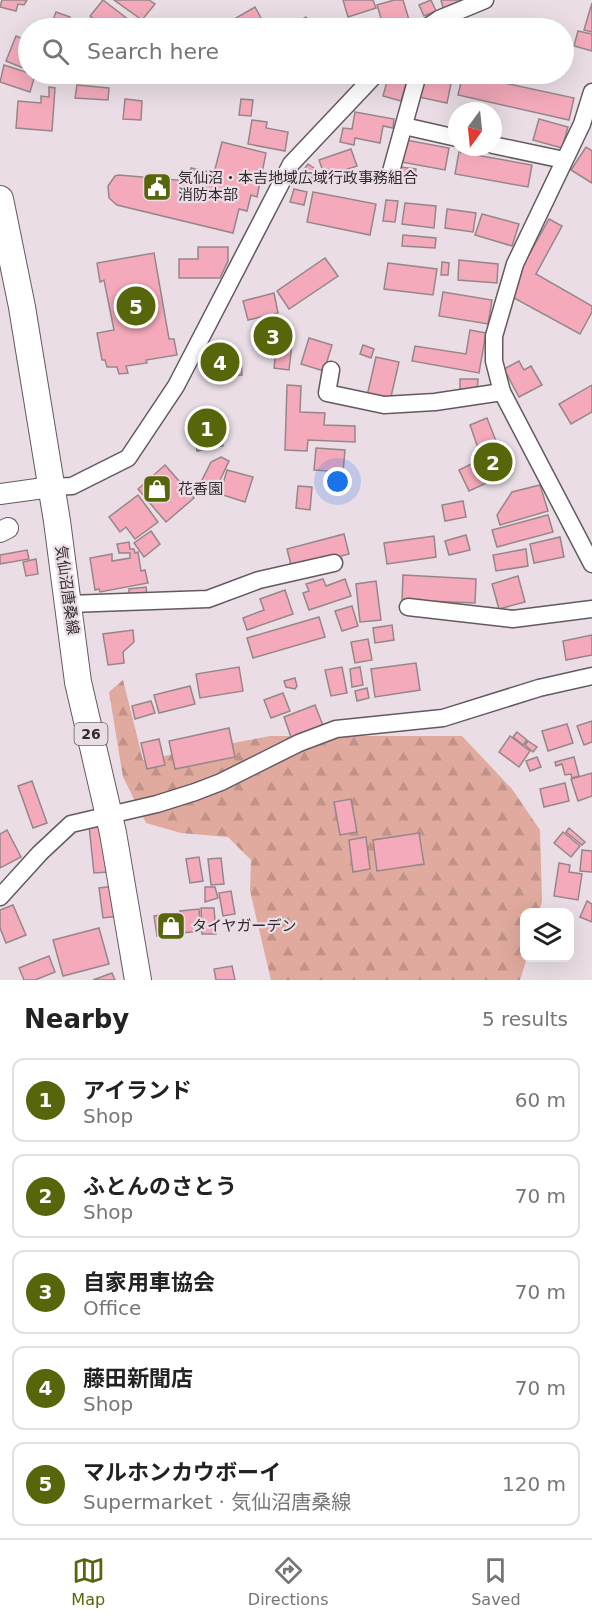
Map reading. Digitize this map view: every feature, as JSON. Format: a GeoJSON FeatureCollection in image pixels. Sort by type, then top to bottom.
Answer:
{"type":"FeatureCollection","features":[{"type":"Feature","properties":{"kind":"main road","name":"気仙沼唐桑線"},"geometry":{"type":"LineString","coordinates":[[0,199],[22,307],[69,604],[78,682],[112,832],[138,980]]}},
{"type":"Feature","properties":{"kind":"street"},"geometry":{"type":"LineString","coordinates":[[441,18],[485,0]]}},
{"type":"Feature","properties":{"kind":"street"},"geometry":{"type":"LineString","coordinates":[[0,494],[72,486],[129,458],[176,387],[291,164],[367,84]]}},
{"type":"Feature","properties":{"kind":"street"},"geometry":{"type":"LineString","coordinates":[[390,175],[415,84]]}},
{"type":"Feature","properties":{"kind":"street"},"geometry":{"type":"LineString","coordinates":[[592,92],[582,124],[515,264],[494,336],[494,361],[502,392],[592,564]]}},
{"type":"Feature","properties":{"kind":"street"},"geometry":{"type":"LineString","coordinates":[[404,126],[448,136]]}},
{"type":"Feature","properties":{"kind":"street"},"geometry":{"type":"LineString","coordinates":[[502,147],[564,160]]}},
{"type":"Feature","properties":{"kind":"street"},"geometry":{"type":"LineString","coordinates":[[331,370],[327,393],[384,405],[435,402],[502,392]]}},
{"type":"Feature","properties":{"kind":"street"},"geometry":{"type":"LineString","coordinates":[[69,604],[208,599],[259,580],[334,563]]}},
{"type":"Feature","properties":{"kind":"street"},"geometry":{"type":"LineString","coordinates":[[408,607],[513,618],[592,609]]}},
{"type":"Feature","properties":{"kind":"street"},"geometry":{"type":"LineString","coordinates":[[0,897],[40,853],[71,824],[157,804],[195,792],[241,773],[299,743],[336,729],[443,718],[539,688],[592,676]]}},
{"type":"Feature","properties":{"kind":"green space"},"geometry":{"type":"Polygon","coordinates":[[[123,680],[143,760],[270,736],[462,736],[512,789],[540,830],[542,901],[540,908],[520,908],[520,962],[526,962],[520,980],[271,980],[250,891],[251,860],[228,837],[181,833],[146,823],[123,777],[109,692],[123,680]]]}},
{"type":"Feature","properties":{"kind":"building"},"geometry":{"type":"Polygon","coordinates":[[[2,0],[27,0],[24,5],[18,4],[16,11],[0,7],[2,0]]]}},
{"type":"Feature","properties":{"kind":"building"},"geometry":{"type":"Polygon","coordinates":[[[103,0],[126,18],[93,18],[90,16],[103,0]]]}},
{"type":"Feature","properties":{"kind":"building"},"geometry":{"type":"Polygon","coordinates":[[[114,0],[149,0],[155,4],[144,18],[139,18],[114,0]]]}},
{"type":"Feature","properties":{"kind":"building"},"geometry":{"type":"Polygon","coordinates":[[[343,0],[373,0],[376,8],[348,17],[343,0]]]}},
{"type":"Feature","properties":{"kind":"building"},"geometry":{"type":"Polygon","coordinates":[[[403,0],[408,18],[381,18],[377,5],[403,0]]]}},
{"type":"Feature","properties":{"kind":"building"},"geometry":{"type":"Polygon","coordinates":[[[431,0],[436,11],[424,16],[419,5],[431,0]]]}},
{"type":"Feature","properties":{"kind":"building"},"geometry":{"type":"Polygon","coordinates":[[[441,0],[467,0],[443,8],[441,0]]]}},
{"type":"Feature","properties":{"kind":"building"},"geometry":{"type":"Polygon","coordinates":[[[592,3],[592,32],[584,30],[592,3]]]}},
{"type":"Feature","properties":{"kind":"building"},"geometry":{"type":"Polygon","coordinates":[[[255,7],[261,18],[236,18],[255,7]]]}},
{"type":"Feature","properties":{"kind":"building"},"geometry":{"type":"Polygon","coordinates":[[[56,12],[70,17],[70,18],[54,18],[56,12]]]}},
{"type":"Feature","properties":{"kind":"building"},"geometry":{"type":"Polygon","coordinates":[[[578,31],[592,34],[592,51],[574,46],[578,31]]]}},
{"type":"Feature","properties":{"kind":"building"},"geometry":{"type":"Polygon","coordinates":[[[16,36],[18,37],[18,66],[6,61],[16,36]]]}},
{"type":"Feature","properties":{"kind":"building"},"geometry":{"type":"Polygon","coordinates":[[[4,65],[18,70],[18,84],[32,84],[30,92],[0,82],[4,65]]]}},
{"type":"Feature","properties":{"kind":"building"},"geometry":{"type":"Polygon","coordinates":[[[386,84],[406,84],[401,101],[383,96],[386,84]]]}},
{"type":"Feature","properties":{"kind":"building"},"geometry":{"type":"Polygon","coordinates":[[[422,84],[451,84],[447,103],[419,97],[422,84]]]}},
{"type":"Feature","properties":{"kind":"building"},"geometry":{"type":"Polygon","coordinates":[[[461,84],[509,84],[574,98],[569,120],[502,105],[502,102],[489,102],[458,95],[461,84]]]}},
{"type":"Feature","properties":{"kind":"building"},"geometry":{"type":"Polygon","coordinates":[[[77,85],[109,88],[108,100],[75,98],[77,85]]]}},
{"type":"Feature","properties":{"kind":"building"},"geometry":{"type":"Polygon","coordinates":[[[49,87],[55,88],[52,131],[16,128],[18,101],[41,103],[41,96],[49,97],[49,87]]]}},
{"type":"Feature","properties":{"kind":"building"},"geometry":{"type":"Polygon","coordinates":[[[125,99],[142,101],[141,120],[123,119],[125,99]]]}},
{"type":"Feature","properties":{"kind":"building"},"geometry":{"type":"Polygon","coordinates":[[[241,99],[253,100],[251,116],[239,115],[241,99]]]}},
{"type":"Feature","properties":{"kind":"building"},"geometry":{"type":"Polygon","coordinates":[[[355,112],[394,119],[393,128],[383,126],[380,143],[355,138],[354,145],[340,142],[343,128],[352,129],[355,112]]]}},
{"type":"Feature","properties":{"kind":"building"},"geometry":{"type":"Polygon","coordinates":[[[539,119],[568,127],[562,148],[533,140],[539,119]]]}},
{"type":"Feature","properties":{"kind":"building"},"geometry":{"type":"Polygon","coordinates":[[[252,120],[267,122],[266,128],[288,132],[285,151],[248,144],[252,120]]]}},
{"type":"Feature","properties":{"kind":"building"},"geometry":{"type":"Polygon","coordinates":[[[406,140],[448,148],[445,170],[401,162],[406,140]]]}},
{"type":"Feature","properties":{"kind":"building"},"geometry":{"type":"Polygon","coordinates":[[[222,142],[266,153],[257,197],[251,195],[247,211],[239,209],[233,233],[117,205],[109,198],[108,186],[115,176],[119,175],[188,181],[191,168],[214,173],[222,142]]]}},
{"type":"Feature","properties":{"kind":"building"},"geometry":{"type":"Polygon","coordinates":[[[586,147],[592,151],[592,183],[571,170],[586,147]]]}},
{"type":"Feature","properties":{"kind":"building"},"geometry":{"type":"Polygon","coordinates":[[[351,149],[357,166],[325,177],[319,160],[351,149]]]}},
{"type":"Feature","properties":{"kind":"building"},"geometry":{"type":"Polygon","coordinates":[[[458,156],[481,156],[532,165],[528,187],[455,174],[458,156]]]}},
{"type":"Feature","properties":{"kind":"building"},"geometry":{"type":"Polygon","coordinates":[[[308,164],[318,171],[311,179],[302,172],[308,164]]]}},
{"type":"Feature","properties":{"kind":"building"},"geometry":{"type":"Polygon","coordinates":[[[400,167],[416,169],[414,184],[398,182],[400,167]]]}},
{"type":"Feature","properties":{"kind":"building"},"geometry":{"type":"Polygon","coordinates":[[[294,189],[307,192],[304,205],[290,202],[294,189]]]}},
{"type":"Feature","properties":{"kind":"building"},"geometry":{"type":"Polygon","coordinates":[[[313,192],[376,204],[370,235],[307,222],[313,192]]]}},
{"type":"Feature","properties":{"kind":"building"},"geometry":{"type":"Polygon","coordinates":[[[386,200],[398,201],[395,222],[383,221],[386,200]]]}},
{"type":"Feature","properties":{"kind":"building"},"geometry":{"type":"Polygon","coordinates":[[[405,203],[436,206],[434,228],[402,224],[405,203]]]}},
{"type":"Feature","properties":{"kind":"building"},"geometry":{"type":"Polygon","coordinates":[[[447,209],[476,213],[473,232],[445,228],[447,209]]]}},
{"type":"Feature","properties":{"kind":"building"},"geometry":{"type":"Polygon","coordinates":[[[482,214],[519,224],[512,246],[475,235],[482,214]]]}},
{"type":"Feature","properties":{"kind":"building"},"geometry":{"type":"Polygon","coordinates":[[[549,219],[562,226],[536,274],[592,306],[592,312],[580,334],[507,294],[549,219]]]}},
{"type":"Feature","properties":{"kind":"building"},"geometry":{"type":"Polygon","coordinates":[[[403,235],[436,238],[435,248],[402,246],[403,235]]]}},
{"type":"Feature","properties":{"kind":"building"},"geometry":{"type":"Polygon","coordinates":[[[198,247],[228,247],[228,261],[220,278],[179,278],[179,259],[198,259],[198,247]]]}},
{"type":"Feature","properties":{"kind":"building"},"geometry":{"type":"Polygon","coordinates":[[[154,253],[169,339],[174,339],[177,355],[126,366],[128,373],[119,374],[117,367],[107,367],[105,360],[102,360],[97,333],[114,330],[104,280],[100,282],[97,263],[154,253]]]}},
{"type":"Feature","properties":{"kind":"building"},"geometry":{"type":"Polygon","coordinates":[[[325,258],[338,276],[289,309],[277,291],[325,258]]]}},
{"type":"Feature","properties":{"kind":"building"},"geometry":{"type":"Polygon","coordinates":[[[459,260],[498,264],[497,283],[458,280],[459,260]]]}},
{"type":"Feature","properties":{"kind":"building"},"geometry":{"type":"Polygon","coordinates":[[[442,262],[449,263],[448,275],[441,275],[442,262]]]}},
{"type":"Feature","properties":{"kind":"building"},"geometry":{"type":"Polygon","coordinates":[[[388,263],[437,269],[433,295],[384,289],[388,263]]]}},
{"type":"Feature","properties":{"kind":"building"},"geometry":{"type":"Polygon","coordinates":[[[443,292],[492,300],[488,324],[439,316],[443,292]]]}},
{"type":"Feature","properties":{"kind":"building"},"geometry":{"type":"Polygon","coordinates":[[[274,293],[278,313],[248,320],[243,301],[274,293]]]}},
{"type":"Feature","properties":{"kind":"building"},"geometry":{"type":"Polygon","coordinates":[[[470,330],[486,333],[479,373],[412,361],[415,346],[466,354],[470,330]]]}},
{"type":"Feature","properties":{"kind":"building"},"geometry":{"type":"Polygon","coordinates":[[[309,338],[332,345],[324,371],[301,364],[309,338]]]}},
{"type":"Feature","properties":{"kind":"building"},"geometry":{"type":"Polygon","coordinates":[[[277,342],[292,343],[289,370],[274,368],[277,342]]]}},
{"type":"Feature","properties":{"kind":"building"},"geometry":{"type":"Polygon","coordinates":[[[363,345],[374,349],[371,358],[360,354],[363,345]]]}},
{"type":"Feature","properties":{"kind":"building"},"geometry":{"type":"Polygon","coordinates":[[[233,348],[241,358],[242,375],[222,377],[220,349],[233,348]]]}},
{"type":"Feature","properties":{"kind":"building"},"geometry":{"type":"Polygon","coordinates":[[[376,357],[399,362],[390,401],[367,396],[376,357]]]}},
{"type":"Feature","properties":{"kind":"building"},"geometry":{"type":"Polygon","coordinates":[[[519,361],[524,370],[531,366],[542,385],[519,397],[504,369],[519,361]]]}},
{"type":"Feature","properties":{"kind":"building"},"geometry":{"type":"Polygon","coordinates":[[[460,379],[478,379],[477,394],[460,393],[460,379]]]}},
{"type":"Feature","properties":{"kind":"building"},"geometry":{"type":"Polygon","coordinates":[[[287,385],[301,386],[300,412],[325,413],[324,425],[355,426],[355,442],[308,440],[307,451],[285,450],[287,385]]]}},
{"type":"Feature","properties":{"kind":"building"},"geometry":{"type":"Polygon","coordinates":[[[592,385],[592,412],[571,424],[559,404],[592,385]]]}},
{"type":"Feature","properties":{"kind":"building"},"geometry":{"type":"Polygon","coordinates":[[[209,416],[211,422],[215,422],[217,429],[221,428],[223,446],[197,451],[196,441],[192,442],[190,419],[209,416]]]}},
{"type":"Feature","properties":{"kind":"building"},"geometry":{"type":"Polygon","coordinates":[[[487,418],[496,441],[478,448],[470,425],[487,418]]]}},
{"type":"Feature","properties":{"kind":"building"},"geometry":{"type":"Polygon","coordinates":[[[316,448],[345,450],[343,472],[314,470],[316,448]]]}},
{"type":"Feature","properties":{"kind":"building"},"geometry":{"type":"Polygon","coordinates":[[[491,454],[502,476],[469,491],[459,470],[491,454]]]}},
{"type":"Feature","properties":{"kind":"building"},"geometry":{"type":"Polygon","coordinates":[[[221,457],[229,461],[214,493],[199,486],[211,462],[221,457]]]}},
{"type":"Feature","properties":{"kind":"building"},"geometry":{"type":"Polygon","coordinates":[[[165,465],[194,498],[166,522],[138,489],[165,465]]]}},
{"type":"Feature","properties":{"kind":"building"},"geometry":{"type":"Polygon","coordinates":[[[227,470],[253,477],[245,502],[220,494],[227,470]]]}},
{"type":"Feature","properties":{"kind":"building"},"geometry":{"type":"Polygon","coordinates":[[[540,485],[548,511],[500,525],[497,515],[512,492],[540,485]]]}},
{"type":"Feature","properties":{"kind":"building"},"geometry":{"type":"Polygon","coordinates":[[[298,486],[312,487],[310,510],[296,508],[298,486]]]}},
{"type":"Feature","properties":{"kind":"building"},"geometry":{"type":"Polygon","coordinates":[[[138,495],[158,522],[135,539],[126,527],[120,532],[109,517],[138,495]]]}},
{"type":"Feature","properties":{"kind":"building"},"geometry":{"type":"Polygon","coordinates":[[[463,501],[466,517],[445,521],[442,505],[463,501]]]}},
{"type":"Feature","properties":{"kind":"building"},"geometry":{"type":"Polygon","coordinates":[[[548,515],[553,532],[497,547],[492,530],[548,515]]]}},
{"type":"Feature","properties":{"kind":"building"},"geometry":{"type":"Polygon","coordinates":[[[151,531],[160,544],[144,557],[134,543],[151,531]]]}},
{"type":"Feature","properties":{"kind":"building"},"geometry":{"type":"Polygon","coordinates":[[[344,534],[349,554],[292,569],[287,549],[344,534]]]}},
{"type":"Feature","properties":{"kind":"building"},"geometry":{"type":"Polygon","coordinates":[[[466,535],[470,550],[449,555],[445,541],[466,535]]]}},
{"type":"Feature","properties":{"kind":"building"},"geometry":{"type":"Polygon","coordinates":[[[434,536],[436,557],[387,564],[384,543],[434,536]]]}},
{"type":"Feature","properties":{"kind":"building"},"geometry":{"type":"Polygon","coordinates":[[[560,537],[564,557],[534,563],[530,544],[560,537]]]}},
{"type":"Feature","properties":{"kind":"building"},"geometry":{"type":"Polygon","coordinates":[[[129,542],[130,549],[134,549],[135,553],[138,552],[141,571],[145,570],[148,583],[100,592],[99,589],[95,590],[90,558],[112,554],[112,561],[130,558],[130,553],[119,553],[117,544],[129,542]]]}},
{"type":"Feature","properties":{"kind":"building"},"geometry":{"type":"Polygon","coordinates":[[[526,549],[528,566],[496,571],[493,555],[526,549]]]}},
{"type":"Feature","properties":{"kind":"building"},"geometry":{"type":"Polygon","coordinates":[[[27,550],[29,559],[0,564],[0,555],[27,550]]]}},
{"type":"Feature","properties":{"kind":"building"},"geometry":{"type":"Polygon","coordinates":[[[36,559],[38,574],[26,576],[23,562],[36,559]]]}},
{"type":"Feature","properties":{"kind":"building"},"geometry":{"type":"Polygon","coordinates":[[[403,575],[476,579],[475,603],[402,600],[403,575]]]}},
{"type":"Feature","properties":{"kind":"building"},"geometry":{"type":"Polygon","coordinates":[[[518,576],[525,602],[499,609],[492,584],[518,576]]]}},
{"type":"Feature","properties":{"kind":"building"},"geometry":{"type":"Polygon","coordinates":[[[323,579],[326,586],[345,579],[351,596],[309,610],[303,593],[309,591],[306,584],[323,579]]]}},
{"type":"Feature","properties":{"kind":"building"},"geometry":{"type":"Polygon","coordinates":[[[376,581],[381,620],[360,622],[356,584],[376,581]]]}},
{"type":"Feature","properties":{"kind":"building"},"geometry":{"type":"Polygon","coordinates":[[[146,587],[147,595],[129,595],[129,589],[146,587]]]}},
{"type":"Feature","properties":{"kind":"building"},"geometry":{"type":"Polygon","coordinates":[[[285,590],[293,614],[247,630],[243,618],[264,610],[260,599],[285,590]]]}},
{"type":"Feature","properties":{"kind":"building"},"geometry":{"type":"Polygon","coordinates":[[[352,606],[358,626],[342,631],[335,611],[352,606]]]}},
{"type":"Feature","properties":{"kind":"building"},"geometry":{"type":"Polygon","coordinates":[[[319,617],[325,637],[253,658],[247,638],[319,617]]]}},
{"type":"Feature","properties":{"kind":"building"},"geometry":{"type":"Polygon","coordinates":[[[392,625],[394,640],[375,643],[373,628],[392,625]]]}},
{"type":"Feature","properties":{"kind":"building"},"geometry":{"type":"Polygon","coordinates":[[[133,630],[134,642],[123,652],[124,663],[108,665],[103,634],[133,630]]]}},
{"type":"Feature","properties":{"kind":"building"},"geometry":{"type":"Polygon","coordinates":[[[592,635],[592,655],[566,660],[563,641],[592,635]]]}},
{"type":"Feature","properties":{"kind":"building"},"geometry":{"type":"Polygon","coordinates":[[[368,639],[372,660],[355,663],[351,642],[368,639]]]}},
{"type":"Feature","properties":{"kind":"building"},"geometry":{"type":"Polygon","coordinates":[[[416,663],[420,690],[375,697],[371,669],[416,663]]]}},
{"type":"Feature","properties":{"kind":"building"},"geometry":{"type":"Polygon","coordinates":[[[239,667],[243,691],[200,698],[196,674],[239,667]]]}},
{"type":"Feature","properties":{"kind":"building"},"geometry":{"type":"Polygon","coordinates":[[[342,667],[347,693],[331,696],[325,670],[342,667]]]}},
{"type":"Feature","properties":{"kind":"building"},"geometry":{"type":"Polygon","coordinates":[[[360,667],[363,685],[352,687],[350,669],[360,667]]]}},
{"type":"Feature","properties":{"kind":"building"},"geometry":{"type":"Polygon","coordinates":[[[295,678],[297,686],[295,689],[286,687],[284,681],[295,678]]]}},
{"type":"Feature","properties":{"kind":"building"},"geometry":{"type":"Polygon","coordinates":[[[190,686],[195,704],[159,713],[154,695],[190,686]]]}},
{"type":"Feature","properties":{"kind":"building"},"geometry":{"type":"Polygon","coordinates":[[[367,688],[369,698],[357,701],[355,691],[367,688]]]}},
{"type":"Feature","properties":{"kind":"building"},"geometry":{"type":"Polygon","coordinates":[[[283,693],[290,711],[271,718],[264,700],[283,693]]]}},
{"type":"Feature","properties":{"kind":"building"},"geometry":{"type":"Polygon","coordinates":[[[151,701],[155,713],[135,719],[132,706],[151,701]]]}},
{"type":"Feature","properties":{"kind":"building"},"geometry":{"type":"Polygon","coordinates":[[[315,705],[324,728],[292,740],[284,717],[315,705]]]}},
{"type":"Feature","properties":{"kind":"building"},"geometry":{"type":"Polygon","coordinates":[[[592,721],[592,742],[584,745],[577,726],[592,721]]]}},
{"type":"Feature","properties":{"kind":"building"},"geometry":{"type":"Polygon","coordinates":[[[567,724],[573,743],[548,751],[542,731],[567,724]]]}},
{"type":"Feature","properties":{"kind":"building"},"geometry":{"type":"Polygon","coordinates":[[[229,728],[235,757],[175,769],[169,741],[229,728]]]}},
{"type":"Feature","properties":{"kind":"building"},"geometry":{"type":"Polygon","coordinates":[[[517,732],[527,740],[523,745],[513,737],[517,732]]]}},
{"type":"Feature","properties":{"kind":"building"},"geometry":{"type":"Polygon","coordinates":[[[510,736],[530,751],[519,767],[499,752],[510,736]]]}},
{"type":"Feature","properties":{"kind":"building"},"geometry":{"type":"Polygon","coordinates":[[[159,739],[165,765],[147,769],[141,743],[159,739]]]}},
{"type":"Feature","properties":{"kind":"building"},"geometry":{"type":"Polygon","coordinates":[[[528,741],[537,747],[533,752],[525,745],[528,741]]]}},
{"type":"Feature","properties":{"kind":"building"},"geometry":{"type":"Polygon","coordinates":[[[537,757],[541,767],[530,771],[526,761],[537,757]]]}},
{"type":"Feature","properties":{"kind":"building"},"geometry":{"type":"Polygon","coordinates":[[[574,757],[579,776],[572,778],[571,774],[565,775],[562,764],[556,766],[555,762],[574,757]]]}},
{"type":"Feature","properties":{"kind":"building"},"geometry":{"type":"Polygon","coordinates":[[[592,773],[592,796],[578,801],[571,779],[592,773]]]}},
{"type":"Feature","properties":{"kind":"building"},"geometry":{"type":"Polygon","coordinates":[[[32,781],[47,823],[33,828],[18,786],[32,781]]]}},
{"type":"Feature","properties":{"kind":"building"},"geometry":{"type":"Polygon","coordinates":[[[565,783],[569,801],[544,807],[540,789],[565,783]]]}},
{"type":"Feature","properties":{"kind":"building"},"geometry":{"type":"Polygon","coordinates":[[[351,799],[357,832],[340,835],[334,802],[351,799]]]}},
{"type":"Feature","properties":{"kind":"building"},"geometry":{"type":"Polygon","coordinates":[[[105,825],[109,872],[94,873],[89,826],[105,825]]]}},
{"type":"Feature","properties":{"kind":"building"},"geometry":{"type":"Polygon","coordinates":[[[569,828],[585,842],[582,845],[566,832],[569,828]]]}},
{"type":"Feature","properties":{"kind":"building"},"geometry":{"type":"Polygon","coordinates":[[[7,830],[21,857],[0,868],[0,834],[7,830]]]}},
{"type":"Feature","properties":{"kind":"building"},"geometry":{"type":"Polygon","coordinates":[[[563,832],[580,846],[571,857],[554,843],[563,832]]]}},
{"type":"Feature","properties":{"kind":"building"},"geometry":{"type":"Polygon","coordinates":[[[419,833],[424,864],[377,871],[373,840],[419,833]]]}},
{"type":"Feature","properties":{"kind":"building"},"geometry":{"type":"Polygon","coordinates":[[[366,837],[370,869],[353,872],[349,840],[366,837]]]}},
{"type":"Feature","properties":{"kind":"building"},"geometry":{"type":"Polygon","coordinates":[[[582,850],[592,851],[592,872],[580,871],[582,850]]]}},
{"type":"Feature","properties":{"kind":"building"},"geometry":{"type":"Polygon","coordinates":[[[199,857],[203,881],[190,883],[186,859],[199,857]]]}},
{"type":"Feature","properties":{"kind":"building"},"geometry":{"type":"Polygon","coordinates":[[[221,858],[224,884],[211,885],[208,859],[221,858]]]}},
{"type":"Feature","properties":{"kind":"building"},"geometry":{"type":"Polygon","coordinates":[[[559,863],[570,865],[569,872],[582,874],[578,900],[554,896],[559,863]]]}},
{"type":"Feature","properties":{"kind":"building"},"geometry":{"type":"Polygon","coordinates":[[[114,886],[118,916],[103,918],[99,888],[114,886]]]}},
{"type":"Feature","properties":{"kind":"building"},"geometry":{"type":"Polygon","coordinates":[[[205,887],[215,887],[218,898],[205,902],[205,887]]]}},
{"type":"Feature","properties":{"kind":"building"},"geometry":{"type":"Polygon","coordinates":[[[231,891],[235,914],[223,916],[219,893],[231,891]]]}},
{"type":"Feature","properties":{"kind":"building"},"geometry":{"type":"Polygon","coordinates":[[[587,901],[592,904],[592,922],[580,917],[587,901]]]}},
{"type":"Feature","properties":{"kind":"building"},"geometry":{"type":"Polygon","coordinates":[[[13,905],[26,935],[6,943],[0,928],[0,910],[13,905]]]}},
{"type":"Feature","properties":{"kind":"building"},"geometry":{"type":"Polygon","coordinates":[[[201,908],[214,908],[216,934],[202,934],[201,908]]]}},
{"type":"Feature","properties":{"kind":"building"},"geometry":{"type":"Polygon","coordinates":[[[199,909],[201,931],[182,933],[180,911],[199,909]]]}},
{"type":"Feature","properties":{"kind":"building"},"geometry":{"type":"Polygon","coordinates":[[[177,913],[180,933],[157,936],[154,916],[177,913]]]}},
{"type":"Feature","properties":{"kind":"building"},"geometry":{"type":"Polygon","coordinates":[[[99,928],[109,964],[63,976],[53,940],[99,928]]]}},
{"type":"Feature","properties":{"kind":"building"},"geometry":{"type":"Polygon","coordinates":[[[49,956],[55,972],[35,980],[24,980],[19,968],[49,956]]]}},
{"type":"Feature","properties":{"kind":"building"},"geometry":{"type":"Polygon","coordinates":[[[232,966],[235,980],[216,980],[214,969],[232,966]]]}},
{"type":"Feature","properties":{"kind":"building"},"geometry":{"type":"Polygon","coordinates":[[[112,973],[115,980],[93,980],[112,973]]]}},
{"type":"Feature","properties":{"kind":"place","name":"気仙沼・本吉地域広域行政事務組合 消防本部"},"geometry":{"type":"Point","coordinates":[157,187]}},
{"type":"Feature","properties":{"kind":"place","name":"マルホンカウボーイ"},"geometry":{"type":"Point","coordinates":[136,306]}},
{"type":"Feature","properties":{"kind":"place","name":"自家用車協会"},"geometry":{"type":"Point","coordinates":[273,336]}},
{"type":"Feature","properties":{"kind":"place","name":"藤田新聞店"},"geometry":{"type":"Point","coordinates":[220,362]}},
{"type":"Feature","properties":{"kind":"place","name":"アイランド"},"geometry":{"type":"Point","coordinates":[207,428]}},
{"type":"Feature","properties":{"kind":"place","name":"ふとんのさとう"},"geometry":{"type":"Point","coordinates":[493,462]}},
{"type":"Feature","properties":{"kind":"place","name":"花香園"},"geometry":{"type":"Point","coordinates":[157,489]}},
{"type":"Feature","properties":{"kind":"place","name":"タイヤガーデン"},"geometry":{"type":"Point","coordinates":[171,926]}}]}
